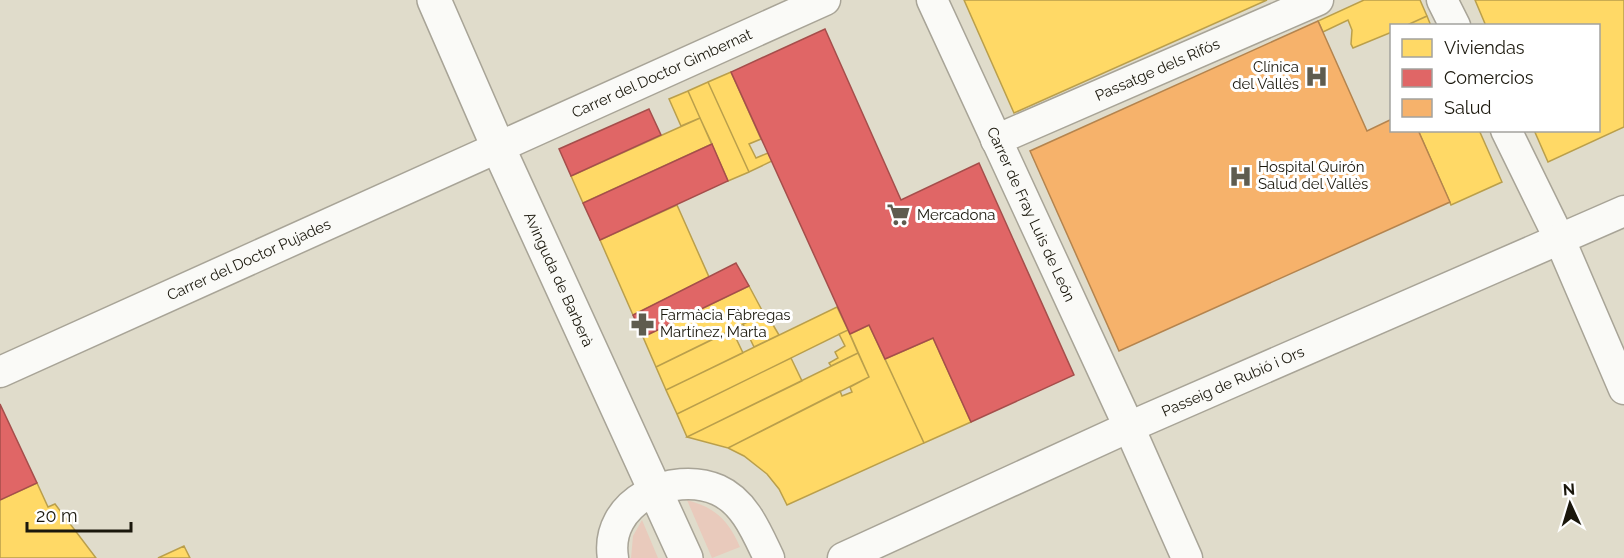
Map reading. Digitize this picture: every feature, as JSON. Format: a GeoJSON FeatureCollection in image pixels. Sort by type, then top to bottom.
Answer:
{"type":"FeatureCollection","features":[{"type":"Feature","properties":{"kind":"street","name":"Avinguda de Barberà"},"geometry":{"type":"LineString","coordinates":[[434,0],[498,147],[686,558]]}},
{"type":"Feature","properties":{"kind":"street","name":"Carrer del Doctor Gimbernat"},"geometry":{"type":"LineString","coordinates":[[498,147],[825,0]]}},
{"type":"Feature","properties":{"kind":"street","name":"Carrer de Fray Luis de León"},"geometry":{"type":"LineString","coordinates":[[932,0],[1187,558]]}},
{"type":"Feature","properties":{"kind":"street","name":"Passatge dels Rifós"},"geometry":{"type":"LineString","coordinates":[[996,140],[1317,0]]}},
{"type":"Feature","properties":{"kind":"street"},"geometry":{"type":"LineString","coordinates":[[1442,0],[1454,24]]}},
{"type":"Feature","properties":{"kind":"street"},"geometry":{"type":"LineString","coordinates":[[1507,132],[1560,240],[1624,389]]}},
{"type":"Feature","properties":{"kind":"street","name":"Carrer del Doctor Pujades"},"geometry":{"type":"LineString","coordinates":[[0,372],[498,147]]}},
{"type":"Feature","properties":{"kind":"street","name":"Passeig de Rubió i Ors"},"geometry":{"type":"LineString","coordinates":[[843,558],[1129,427],[1624,211]]}},
{"type":"Feature","properties":{"kind":"street"},"geometry":{"type":"LineString","coordinates":[[613,558],[616,527],[629,506],[655,489],[687,483],[718,490],[744,509],[770,558]]}},
{"type":"Feature","properties":{"kind":"shaded area"},"geometry":{"type":"Polygon","coordinates":[[[687,500],[706,507],[720,516],[731,529],[740,547],[712,558],[687,500]]]}},
{"type":"Feature","properties":{"kind":"shaded area"},"geometry":{"type":"Polygon","coordinates":[[[642,520],[658,558],[631,558],[633,536],[642,520]]]}},
{"type":"Feature","properties":{"kind":"building: Viviendas"},"geometry":{"type":"Polygon","coordinates":[[[964,0],[1267,0],[1014,113],[964,0]]]}},
{"type":"Feature","properties":{"kind":"building: Viviendas"},"geometry":{"type":"Polygon","coordinates":[[[1364,0],[1420,0],[1427,16],[1409,24],[1390,24],[1390,33],[1353,48],[1352,30],[1348,20],[1323,32],[1318,21],[1364,0]]]}},
{"type":"Feature","properties":{"kind":"building: Viviendas"},"geometry":{"type":"Polygon","coordinates":[[[1475,0],[1624,0],[1624,127],[1548,162],[1535,132],[1600,132],[1600,24],[1485,24],[1475,0]]]}},
{"type":"Feature","properties":{"kind":"building: Viviendas"},"geometry":{"type":"Polygon","coordinates":[[[1427,16],[1430,24],[1409,24],[1427,16]]]}},
{"type":"Feature","properties":{"kind":"building: Viviendas"},"geometry":{"type":"Polygon","coordinates":[[[731,72],[761,139],[749,144],[756,158],[768,153],[772,161],[749,172],[708,82],[731,72]]]}},
{"type":"Feature","properties":{"kind":"building: Viviendas"},"geometry":{"type":"Polygon","coordinates":[[[708,82],[749,172],[728,181],[688,91],[708,82]]]}},
{"type":"Feature","properties":{"kind":"building: Viviendas"},"geometry":{"type":"Polygon","coordinates":[[[688,91],[700,118],[681,126],[669,99],[688,91]]]}},
{"type":"Feature","properties":{"kind":"building: Viviendas"},"geometry":{"type":"Polygon","coordinates":[[[700,118],[712,144],[583,203],[571,176],[700,118]]]}},
{"type":"Feature","properties":{"kind":"building: Viviendas"},"geometry":{"type":"Polygon","coordinates":[[[1419,132],[1480,132],[1502,182],[1451,205],[1419,132]]]}},
{"type":"Feature","properties":{"kind":"building: Viviendas"},"geometry":{"type":"Polygon","coordinates":[[[677,205],[709,277],[633,315],[600,240],[677,205]]]}},
{"type":"Feature","properties":{"kind":"building: Viviendas"},"geometry":{"type":"Polygon","coordinates":[[[749,286],[764,314],[656,367],[643,337],[749,286]]]}},
{"type":"Feature","properties":{"kind":"building: Viviendas"},"geometry":{"type":"Polygon","coordinates":[[[837,307],[848,330],[677,414],[666,390],[837,307]]]}},
{"type":"Feature","properties":{"kind":"building: Viviendas"},"geometry":{"type":"Polygon","coordinates":[[[766,313],[779,335],[754,347],[743,324],[766,313]]]}},
{"type":"Feature","properties":{"kind":"building: Viviendas"},"geometry":{"type":"Polygon","coordinates":[[[869,325],[924,443],[787,505],[779,489],[767,474],[744,456],[728,448],[840,391],[842,396],[852,392],[850,387],[869,377],[850,334],[869,325]]]}},
{"type":"Feature","properties":{"kind":"building: Viviendas"},"geometry":{"type":"Polygon","coordinates":[[[732,330],[743,353],[666,390],[656,367],[732,330]]]}},
{"type":"Feature","properties":{"kind":"building: Viviendas"},"geometry":{"type":"Polygon","coordinates":[[[848,330],[858,353],[831,366],[829,363],[838,358],[835,352],[845,346],[839,334],[848,330]]]}},
{"type":"Feature","properties":{"kind":"building: Viviendas"},"geometry":{"type":"Polygon","coordinates":[[[933,338],[971,422],[924,443],[885,359],[933,338]]]}},
{"type":"Feature","properties":{"kind":"building: Viviendas"},"geometry":{"type":"Polygon","coordinates":[[[858,353],[869,377],[728,448],[687,437],[858,353]]]}},
{"type":"Feature","properties":{"kind":"building: Viviendas"},"geometry":{"type":"Polygon","coordinates":[[[791,358],[802,381],[687,437],[677,414],[791,358]]]}},
{"type":"Feature","properties":{"kind":"building: Viviendas"},"geometry":{"type":"Polygon","coordinates":[[[37,483],[48,507],[55,504],[96,558],[0,558],[0,500],[37,483]]]}},
{"type":"Feature","properties":{"kind":"building: Viviendas"},"geometry":{"type":"Polygon","coordinates":[[[184,546],[190,558],[158,558],[184,546]]]}},
{"type":"Feature","properties":{"kind":"building: Comercios","name":"Mercadona"},"geometry":{"type":"Polygon","coordinates":[[[825,29],[901,200],[979,163],[1074,375],[971,422],[933,338],[885,359],[869,325],[850,334],[731,72],[825,29]]]}},
{"type":"Feature","properties":{"kind":"building: Comercios"},"geometry":{"type":"Polygon","coordinates":[[[649,109],[661,135],[571,176],[559,149],[649,109]]]}},
{"type":"Feature","properties":{"kind":"building: Comercios"},"geometry":{"type":"Polygon","coordinates":[[[712,144],[728,181],[600,240],[583,203],[712,144]]]}},
{"type":"Feature","properties":{"kind":"building: Comercios"},"geometry":{"type":"Polygon","coordinates":[[[736,263],[749,286],[643,337],[633,315],[736,263]]]}},
{"type":"Feature","properties":{"kind":"building: Comercios"},"geometry":{"type":"Polygon","coordinates":[[[0,404],[37,483],[0,500],[0,404]]]}},
{"type":"Feature","properties":{"kind":"building: Salud","name":"Hospital Quirón Salud del Vallès"},"geometry":{"type":"Polygon","coordinates":[[[1318,21],[1367,131],[1390,120],[1390,132],[1419,132],[1450,202],[1119,351],[1030,151],[1318,21]]]}},
{"type":"Feature","properties":{"kind":"place","name":"Clínica del Vallès"},"geometry":{"type":"Point","coordinates":[1317,76]}},
{"type":"Feature","properties":{"kind":"place","name":"Hospital Quirón Salud del Vallès"},"geometry":{"type":"Point","coordinates":[1240,176]}},
{"type":"Feature","properties":{"kind":"place","name":"Mercadona"},"geometry":{"type":"Point","coordinates":[899,215]}},
{"type":"Feature","properties":{"kind":"place","name":"Farmàcia Fàbregas Martínez, Marta"},"geometry":{"type":"Point","coordinates":[642,324]}}]}
